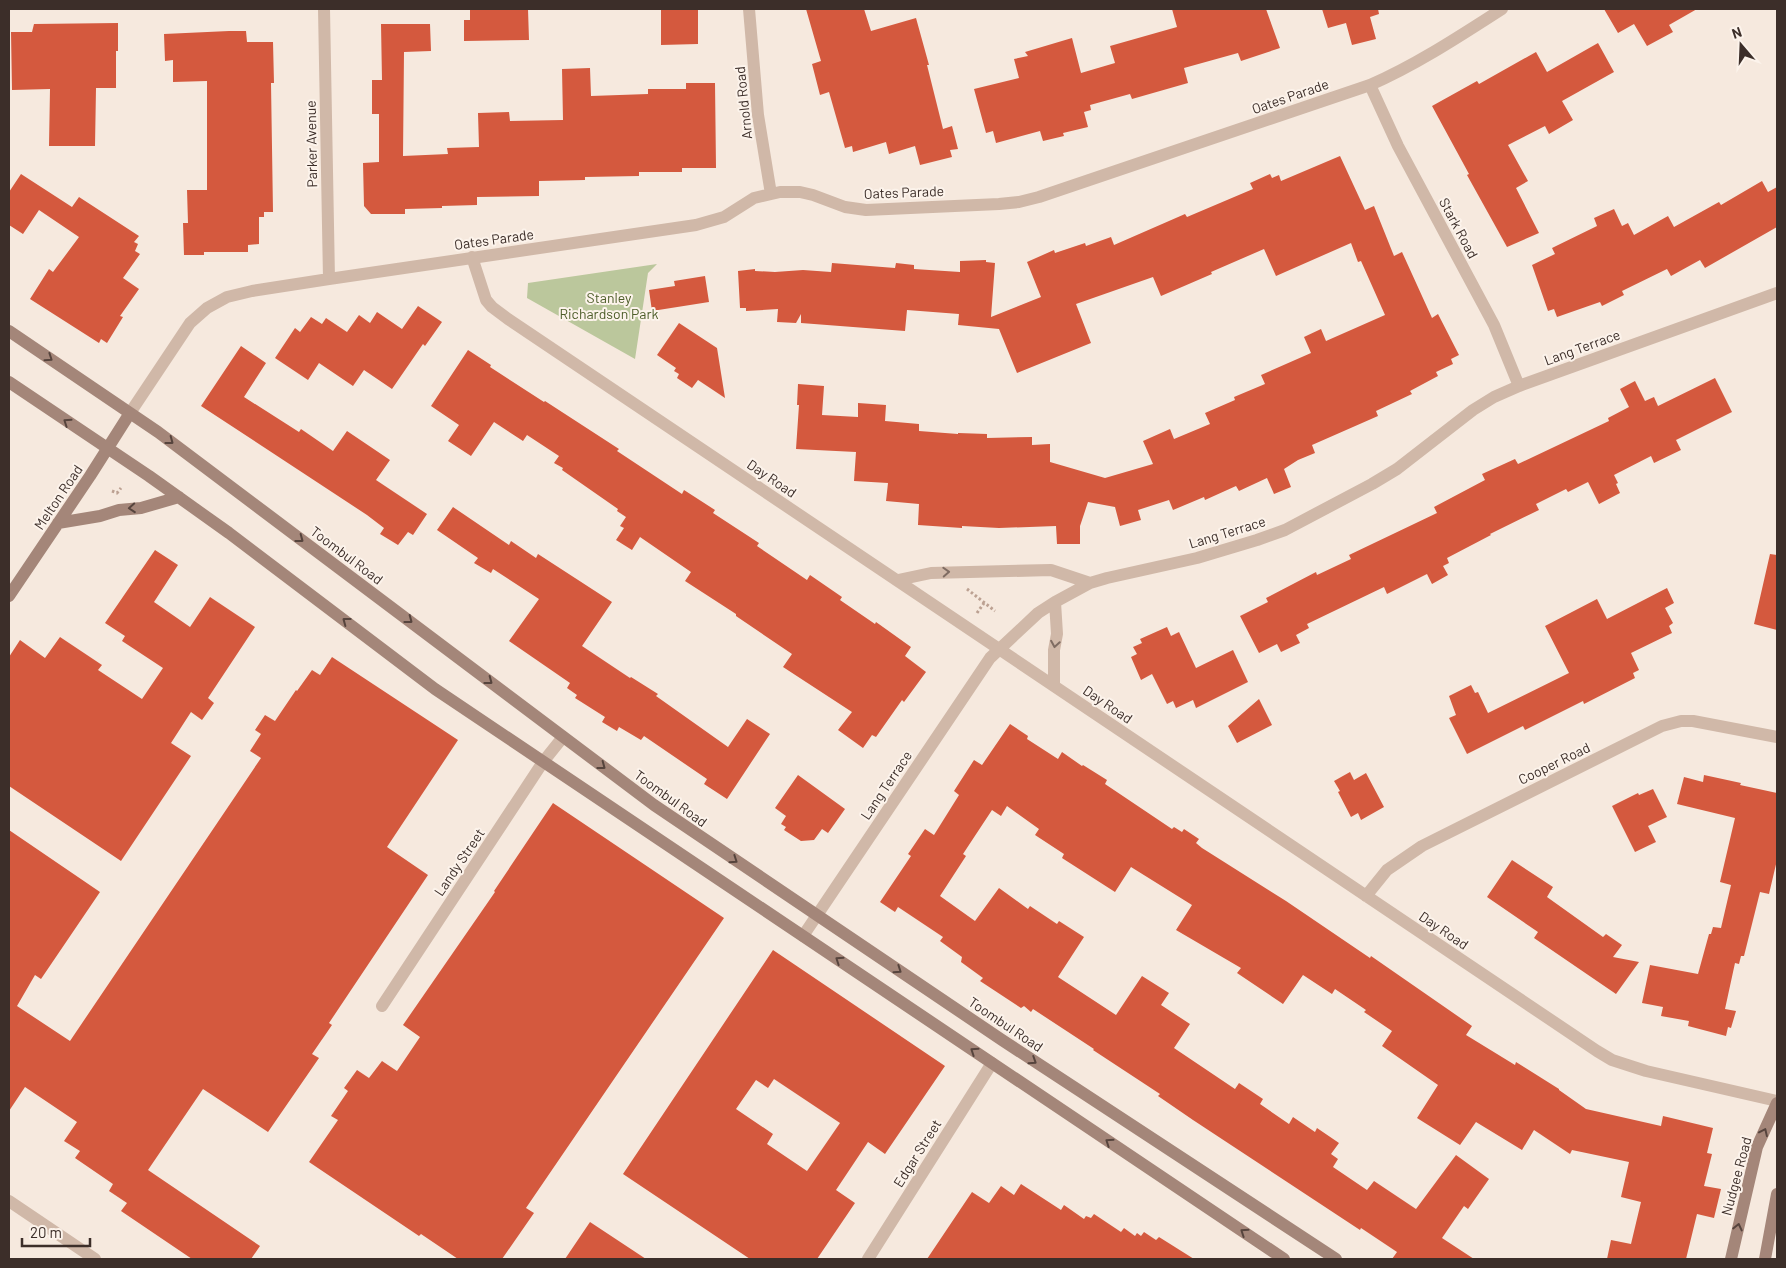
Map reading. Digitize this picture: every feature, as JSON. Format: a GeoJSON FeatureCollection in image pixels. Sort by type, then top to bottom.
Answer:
{"type":"FeatureCollection","features":[{"type":"Feature","properties":{"kind":"main road","name":"Toombul Road"},"geometry":{"type":"LineString","coordinates":[[9,331],[166,438],[654,805],[1011,1046],[1336,1259]]}},
{"type":"Feature","properties":{"kind":"main road"},"geometry":{"type":"LineString","coordinates":[[9,382],[258,554],[435,689],[1284,1259]]}},
{"type":"Feature","properties":{"kind":"main road","name":"Melton Road"},"geometry":{"type":"LineString","coordinates":[[9,596],[108,449],[130,413]]}},
{"type":"Feature","properties":{"kind":"main road"},"geometry":{"type":"LineString","coordinates":[[58,524],[100,516],[119,510],[141,508],[179,498]]}},
{"type":"Feature","properties":{"kind":"main road","name":"Nudgee Road"},"geometry":{"type":"LineString","coordinates":[[1731,1259],[1757,1147],[1777,1102]]}},
{"type":"Feature","properties":{"kind":"main road"},"geometry":{"type":"LineString","coordinates":[[1766,1259],[1777,1194]]}},
{"type":"Feature","properties":{"kind":"street","name":"Parker Avenue"},"geometry":{"type":"LineString","coordinates":[[324,9],[329,279]]}},
{"type":"Feature","properties":{"kind":"street","name":"Arnold Road"},"geometry":{"type":"LineString","coordinates":[[749,9],[758,115],[771,194]]}},
{"type":"Feature","properties":{"kind":"street","name":"Oates Parade"},"geometry":{"type":"LineString","coordinates":[[130,413],[190,323],[207,308],[227,297],[472,257],[696,225],[724,217],[754,198],[771,194],[800,192],[845,207],[866,210],[1019,202],[1058,192],[1370,85],[1411,65],[1502,9]]}},
{"type":"Feature","properties":{"kind":"street","name":"Stark Road"},"geometry":{"type":"LineString","coordinates":[[1370,85],[1398,146],[1494,325],[1519,386]]}},
{"type":"Feature","properties":{"kind":"street","name":"Day Road"},"geometry":{"type":"LineString","coordinates":[[472,257],[482,290],[486,300],[492,307],[1612,1060],[1646,1071],[1777,1102]]}},
{"type":"Feature","properties":{"kind":"street","name":"Lang Terrace"},"geometry":{"type":"LineString","coordinates":[[803,936],[985,665],[999,648],[1038,613],[1090,583],[1130,571],[1206,555],[1285,530],[1397,469],[1473,410],[1494,397],[1519,386],[1777,293]]}},
{"type":"Feature","properties":{"kind":"street"},"geometry":{"type":"LineString","coordinates":[[898,580],[931,573],[1051,570],[1090,583]]}},
{"type":"Feature","properties":{"kind":"street"},"geometry":{"type":"LineString","coordinates":[[1054,686],[1054,650],[1057,634],[1055,602]]}},
{"type":"Feature","properties":{"kind":"street","name":"Cooper Road"},"geometry":{"type":"LineString","coordinates":[[1366,896],[1387,870],[1422,846],[1662,726],[1681,721],[1693,721],[1777,737]]}},
{"type":"Feature","properties":{"kind":"street","name":"Landy Street"},"geometry":{"type":"LineString","coordinates":[[382,1006],[544,762],[563,737]]}},
{"type":"Feature","properties":{"kind":"street","name":"Edgar Street"},"geometry":{"type":"LineString","coordinates":[[868,1259],[992,1063]]}},
{"type":"Feature","properties":{"kind":"street"},"geometry":{"type":"LineString","coordinates":[[9,1201],[96,1259]]}},
{"type":"Feature","properties":{"kind":"path"},"geometry":{"type":"LineString","coordinates":[[952,572],[959,583],[995,611]]}},
{"type":"Feature","properties":{"kind":"path"},"geometry":{"type":"LineString","coordinates":[[977,613],[984,603]]}},
{"type":"Feature","properties":{"kind":"green space","name":"Stanley Richardson Park"},"geometry":{"type":"Polygon","coordinates":[[[657,264],[648,273],[635,359],[527,298],[528,283],[657,264]]]}},
{"type":"Feature","properties":{"kind":"building"},"geometry":{"type":"Polygon","coordinates":[[[470,9],[528,9],[529,40],[464,41],[464,20],[470,20],[470,9]]]}},
{"type":"Feature","properties":{"kind":"building"},"geometry":{"type":"Polygon","coordinates":[[[661,9],[698,9],[698,44],[661,45],[661,9]]]}},
{"type":"Feature","properties":{"kind":"building"},"geometry":{"type":"Polygon","coordinates":[[[806,9],[864,9],[871,31],[916,18],[929,65],[927,65],[943,129],[952,126],[958,149],[950,150],[952,157],[920,165],[915,146],[889,154],[886,142],[853,152],[852,146],[845,148],[829,92],[820,95],[812,64],[821,61],[806,9]]]}},
{"type":"Feature","properties":{"kind":"building"},"geometry":{"type":"Polygon","coordinates":[[[1172,9],[1266,9],[1280,48],[1241,61],[1238,53],[1184,68],[1188,83],[1132,99],[1130,94],[1090,105],[1091,110],[1084,112],[1088,127],[1063,133],[1064,136],[1043,141],[1040,131],[996,143],[993,131],[986,133],[974,89],[1019,78],[1014,59],[1028,56],[1025,52],[1072,38],[1081,73],[1115,63],[1110,46],[1177,27],[1172,9]]]}},
{"type":"Feature","properties":{"kind":"building"},"geometry":{"type":"Polygon","coordinates":[[[1322,9],[1378,9],[1379,14],[1370,17],[1376,39],[1352,45],[1346,23],[1328,28],[1322,9]]]}},
{"type":"Feature","properties":{"kind":"building"},"geometry":{"type":"Polygon","coordinates":[[[1604,9],[1697,9],[1669,25],[1673,32],[1647,46],[1634,24],[1618,33],[1604,9]]]}},
{"type":"Feature","properties":{"kind":"building"},"geometry":{"type":"Polygon","coordinates":[[[118,23],[116,88],[96,88],[95,146],[49,146],[50,89],[12,90],[11,32],[32,32],[34,24],[118,23]]]}},
{"type":"Feature","properties":{"kind":"building"},"geometry":{"type":"Polygon","coordinates":[[[381,24],[430,24],[431,51],[404,52],[403,156],[448,154],[447,148],[479,147],[478,113],[509,112],[510,121],[563,120],[562,69],[590,68],[591,96],[648,94],[648,89],[686,89],[686,83],[715,83],[716,168],[682,168],[682,172],[639,172],[639,176],[585,177],[585,180],[539,181],[539,196],[477,197],[477,205],[405,209],[405,214],[371,214],[364,206],[363,163],[379,162],[379,114],[372,114],[372,80],[382,80],[381,24]]]}},
{"type":"Feature","properties":{"kind":"building"},"geometry":{"type":"Polygon","coordinates":[[[246,31],[247,42],[273,42],[274,83],[271,83],[273,212],[264,212],[264,217],[259,217],[259,244],[248,245],[248,252],[204,252],[204,255],[184,255],[183,223],[188,223],[187,190],[207,190],[207,81],[173,82],[173,60],[165,61],[164,34],[246,31]]]}},
{"type":"Feature","properties":{"kind":"building"},"geometry":{"type":"Polygon","coordinates":[[[1598,43],[1614,72],[1562,101],[1573,120],[1549,134],[1545,126],[1508,145],[1528,181],[1516,188],[1539,233],[1507,247],[1467,175],[1469,174],[1432,106],[1477,81],[1479,84],[1536,52],[1547,72],[1598,43]]]}},
{"type":"Feature","properties":{"kind":"building"},"geometry":{"type":"Polygon","coordinates":[[[1340,156],[1365,210],[1374,206],[1394,256],[1402,252],[1432,318],[1438,314],[1459,355],[1451,359],[1453,364],[1436,372],[1438,376],[1410,391],[1412,394],[1376,411],[1378,416],[1312,445],[1315,453],[1298,460],[1284,469],[1291,487],[1274,494],[1267,478],[1239,491],[1236,486],[1205,500],[1204,497],[1173,510],[1169,500],[1138,510],[1141,520],[1120,526],[1115,507],[1088,502],[1080,526],[1080,544],[1057,544],[1056,526],[999,528],[962,526],[962,528],[918,525],[919,504],[886,501],[888,483],[854,481],[856,452],[796,449],[799,405],[797,405],[798,384],[824,386],[822,415],[858,417],[858,403],[886,405],[885,421],[919,424],[919,431],[987,434],[987,438],[1032,437],[1032,445],[1050,444],[1050,462],[1105,478],[1153,464],[1143,441],[1170,429],[1174,439],[1210,424],[1205,413],[1235,400],[1234,397],[1265,384],[1261,375],[1311,353],[1304,337],[1321,329],[1326,341],[1385,315],[1361,261],[1358,262],[1351,243],[1276,276],[1264,249],[1161,296],[1153,277],[1076,304],[1091,343],[1017,373],[999,329],[958,325],[959,314],[907,310],[905,331],[801,323],[801,314],[796,323],[777,322],[778,309],[746,311],[746,308],[740,308],[738,271],[755,269],[755,271],[775,272],[803,270],[831,272],[832,263],[895,268],[896,263],[914,265],[914,269],[960,272],[960,261],[986,260],[986,262],[995,263],[991,317],[1041,297],[1027,262],[1054,250],[1055,253],[1085,243],[1086,246],[1111,237],[1114,245],[1185,214],[1187,217],[1253,189],[1250,183],[1270,174],[1272,178],[1279,175],[1281,181],[1340,156]]]}},
{"type":"Feature","properties":{"kind":"building"},"geometry":{"type":"Polygon","coordinates":[[[21,174],[72,207],[79,197],[139,236],[134,242],[138,244],[135,251],[140,254],[123,278],[139,289],[120,316],[123,317],[107,343],[101,339],[99,343],[30,299],[49,269],[53,272],[79,237],[39,210],[23,234],[9,225],[9,192],[21,174]]]}},
{"type":"Feature","properties":{"kind":"building"},"geometry":{"type":"Polygon","coordinates":[[[1762,181],[1768,192],[1777,187],[1777,227],[1705,268],[1700,260],[1671,276],[1667,269],[1622,291],[1624,295],[1602,306],[1600,302],[1557,317],[1554,309],[1548,311],[1532,265],[1555,254],[1552,248],[1597,226],[1594,218],[1614,209],[1622,226],[1628,223],[1634,235],[1668,216],[1674,227],[1719,202],[1721,205],[1762,181]]]}},
{"type":"Feature","properties":{"kind":"building"},"geometry":{"type":"Polygon","coordinates":[[[705,276],[709,302],[652,311],[649,290],[675,286],[674,281],[705,276]]]}},
{"type":"Feature","properties":{"kind":"building"},"geometry":{"type":"Polygon","coordinates":[[[418,306],[442,322],[425,346],[423,344],[392,389],[364,370],[353,386],[319,363],[308,380],[275,358],[295,328],[300,332],[311,317],[322,324],[326,318],[347,332],[359,315],[370,323],[377,312],[402,329],[418,306]]]}},
{"type":"Feature","properties":{"kind":"building"},"geometry":{"type":"Polygon","coordinates":[[[679,323],[717,348],[725,398],[698,380],[692,388],[677,378],[679,374],[674,371],[676,368],[657,355],[679,323]]]}},
{"type":"Feature","properties":{"kind":"building"},"geometry":{"type":"Polygon","coordinates":[[[241,346],[266,363],[244,397],[299,432],[301,429],[333,451],[347,431],[390,460],[376,480],[427,514],[413,535],[408,532],[398,545],[380,534],[384,528],[367,515],[201,406],[241,346]]]}},
{"type":"Feature","properties":{"kind":"building"},"geometry":{"type":"Polygon","coordinates":[[[468,350],[491,365],[490,367],[619,449],[617,451],[682,494],[684,490],[715,510],[713,513],[759,543],[757,546],[807,580],[810,575],[842,597],[840,600],[875,624],[876,622],[911,647],[905,656],[926,672],[904,702],[902,700],[876,737],[872,735],[863,748],[838,730],[852,712],[783,667],[792,654],[685,581],[691,572],[640,537],[632,550],[616,540],[624,528],[620,526],[626,517],[617,511],[618,509],[554,463],[559,456],[527,435],[523,441],[494,422],[471,456],[448,441],[459,425],[431,406],[468,350]]]}},
{"type":"Feature","properties":{"kind":"building"},"geometry":{"type":"Polygon","coordinates":[[[1715,378],[1732,412],[1676,440],[1681,450],[1654,463],[1651,456],[1614,475],[1620,493],[1599,504],[1588,482],[1568,492],[1566,489],[1536,504],[1539,510],[1447,558],[1449,563],[1443,566],[1448,575],[1432,584],[1427,574],[1387,594],[1384,587],[1307,624],[1309,628],[1296,635],[1300,643],[1281,652],[1277,644],[1259,653],[1240,616],[1268,602],[1266,598],[1316,572],[1317,575],[1351,559],[1349,555],[1437,513],[1434,507],[1485,480],[1482,474],[1515,459],[1518,464],[1609,421],[1608,418],[1629,407],[1620,389],[1635,381],[1645,401],[1654,397],[1658,406],[1715,378]]]}},
{"type":"Feature","properties":{"kind":"building"},"geometry":{"type":"Polygon","coordinates":[[[453,507],[509,545],[511,541],[536,558],[538,554],[612,602],[582,646],[658,694],[656,696],[728,747],[747,719],[770,734],[727,799],[704,784],[707,779],[644,736],[641,740],[619,727],[617,731],[602,722],[605,717],[575,698],[577,695],[567,688],[570,683],[509,641],[539,599],[493,569],[491,573],[474,563],[478,558],[437,530],[453,507]]]}},
{"type":"Feature","properties":{"kind":"building"},"geometry":{"type":"Polygon","coordinates":[[[155,550],[178,565],[154,602],[190,627],[210,597],[255,627],[208,698],[214,703],[202,720],[191,712],[171,743],[191,756],[121,861],[9,786],[9,657],[20,640],[45,658],[60,637],[102,665],[98,670],[142,699],[163,668],[122,641],[125,636],[105,623],[155,550]]]}},
{"type":"Feature","properties":{"kind":"building"},"geometry":{"type":"Polygon","coordinates":[[[1770,554],[1777,555],[1777,630],[1754,624],[1770,554]]]}},
{"type":"Feature","properties":{"kind":"building"},"geometry":{"type":"Polygon","coordinates":[[[1667,588],[1674,603],[1665,608],[1673,623],[1669,626],[1672,633],[1631,653],[1639,670],[1633,673],[1635,678],[1584,704],[1583,701],[1525,730],[1523,726],[1467,754],[1449,718],[1456,715],[1449,696],[1471,685],[1475,693],[1478,692],[1488,713],[1569,673],[1545,626],[1597,599],[1607,619],[1667,588]]]}},
{"type":"Feature","properties":{"kind":"building"},"geometry":{"type":"Polygon","coordinates":[[[1167,627],[1171,636],[1179,632],[1196,668],[1233,650],[1248,682],[1196,708],[1193,700],[1176,708],[1173,701],[1167,704],[1152,674],[1141,680],[1131,657],[1137,654],[1133,647],[1142,643],[1140,639],[1167,627]]]}},
{"type":"Feature","properties":{"kind":"building"},"geometry":{"type":"Polygon","coordinates":[[[332,657],[458,740],[387,847],[428,875],[329,1023],[332,1025],[312,1054],[319,1058],[268,1132],[203,1089],[148,1170],[260,1246],[251,1259],[192,1259],[121,1211],[127,1203],[109,1191],[113,1184],[75,1158],[80,1151],[64,1141],[77,1122],[25,1087],[9,1111],[9,830],[100,892],[41,979],[35,975],[17,1006],[70,1041],[261,758],[250,751],[261,734],[255,730],[265,715],[275,721],[312,670],[320,675],[332,657]]]}},
{"type":"Feature","properties":{"kind":"building"},"geometry":{"type":"Polygon","coordinates":[[[1259,699],[1272,725],[1237,743],[1228,726],[1259,699]]]}},
{"type":"Feature","properties":{"kind":"building"},"geometry":{"type":"Polygon","coordinates":[[[1010,724],[1028,736],[1027,739],[1058,759],[1062,752],[1107,780],[1105,784],[1172,829],[1174,827],[1182,832],[1184,829],[1199,839],[1196,843],[1202,848],[1286,901],[1370,958],[1371,956],[1472,1026],[1466,1035],[1515,1065],[1516,1062],[1559,1089],[1586,1109],[1661,1126],[1663,1116],[1713,1128],[1707,1153],[1712,1154],[1704,1186],[1721,1189],[1714,1218],[1697,1214],[1686,1259],[1607,1259],[1611,1240],[1631,1244],[1641,1202],[1621,1197],[1629,1162],[1572,1150],[1570,1154],[1534,1130],[1522,1150],[1476,1122],[1460,1145],[1417,1118],[1438,1085],[1382,1046],[1392,1031],[1364,1012],[1366,1010],[1335,989],[1332,994],[1303,975],[1283,1004],[1237,973],[1241,968],[1176,930],[1192,905],[1131,867],[1115,892],[1062,858],[1064,854],[1035,835],[1039,829],[1007,806],[1001,816],[992,810],[963,854],[966,856],[940,896],[975,921],[999,888],[1028,909],[1030,906],[1057,924],[1059,921],[1084,937],[1058,977],[1116,1015],[1142,976],[1169,993],[1161,1005],[1190,1024],[1174,1048],[1235,1089],[1239,1083],[1263,1099],[1260,1104],[1289,1124],[1293,1117],[1315,1132],[1317,1128],[1339,1143],[1331,1154],[1338,1159],[1333,1167],[1367,1190],[1374,1181],[1416,1209],[1456,1155],[1489,1179],[1468,1209],[1464,1206],[1442,1238],[1474,1259],[1392,1259],[1397,1252],[1361,1228],[1360,1230],[1193,1120],[1158,1096],[1160,1094],[1033,1009],[1031,1012],[1024,1006],[1021,1008],[980,981],[983,978],[961,962],[962,957],[940,941],[943,937],[898,907],[895,912],[880,902],[911,856],[908,854],[925,829],[934,835],[959,795],[954,791],[974,760],[982,765],[1010,724]]]}},
{"type":"Feature","properties":{"kind":"building"},"geometry":{"type":"Polygon","coordinates":[[[1350,772],[1354,780],[1366,773],[1384,807],[1361,820],[1358,813],[1351,817],[1334,781],[1350,772]]]}},
{"type":"Feature","properties":{"kind":"building"},"geometry":{"type":"Polygon","coordinates":[[[798,775],[845,809],[828,833],[822,829],[814,840],[801,841],[784,830],[786,827],[781,824],[786,816],[775,808],[798,775]]]}},
{"type":"Feature","properties":{"kind":"building"},"geometry":{"type":"Polygon","coordinates":[[[1704,775],[1777,793],[1777,860],[1769,894],[1760,892],[1744,956],[1741,956],[1739,964],[1735,963],[1725,1009],[1736,1011],[1731,1028],[1728,1027],[1726,1036],[1688,1026],[1689,1021],[1661,1016],[1663,1007],[1642,1003],[1650,965],[1698,974],[1709,934],[1711,934],[1713,927],[1721,928],[1731,885],[1720,882],[1735,818],[1677,804],[1684,777],[1703,782],[1704,775]]]}},
{"type":"Feature","properties":{"kind":"building"},"geometry":{"type":"Polygon","coordinates":[[[1653,789],[1667,817],[1648,826],[1656,842],[1635,852],[1612,806],[1638,793],[1639,795],[1653,789]]]}},
{"type":"Feature","properties":{"kind":"building"},"geometry":{"type":"Polygon","coordinates":[[[553,803],[724,918],[526,1208],[534,1213],[502,1259],[458,1259],[421,1234],[419,1236],[309,1162],[338,1120],[331,1116],[348,1091],[344,1088],[357,1070],[369,1078],[382,1061],[397,1071],[420,1037],[403,1025],[495,892],[553,803]]]}},
{"type":"Feature","properties":{"kind":"building"},"geometry":{"type":"Polygon","coordinates":[[[1512,860],[1553,887],[1547,897],[1603,937],[1606,934],[1622,945],[1613,957],[1639,962],[1616,994],[1534,938],[1538,932],[1487,897],[1512,860]]]}},
{"type":"Feature","properties":{"kind":"building"},"geometry":{"type":"Polygon","coordinates":[[[773,950],[945,1066],[885,1154],[868,1142],[836,1190],[855,1203],[817,1259],[750,1259],[623,1174],[773,950]],[[774,1079],[768,1088],[756,1080],[736,1109],[773,1134],[767,1144],[807,1171],[840,1123],[774,1079]]]}},
{"type":"Feature","properties":{"kind":"building"},"geometry":{"type":"Polygon","coordinates":[[[1021,1184],[1061,1210],[1064,1205],[1084,1219],[1086,1216],[1091,1218],[1094,1214],[1121,1232],[1124,1228],[1135,1236],[1137,1233],[1141,1236],[1144,1232],[1156,1240],[1159,1237],[1194,1259],[927,1259],[972,1192],[989,1203],[1001,1186],[1014,1195],[1021,1184]]]}},
{"type":"Feature","properties":{"kind":"building"},"geometry":{"type":"Polygon","coordinates":[[[590,1222],[646,1259],[565,1259],[590,1222]]]}}]}
